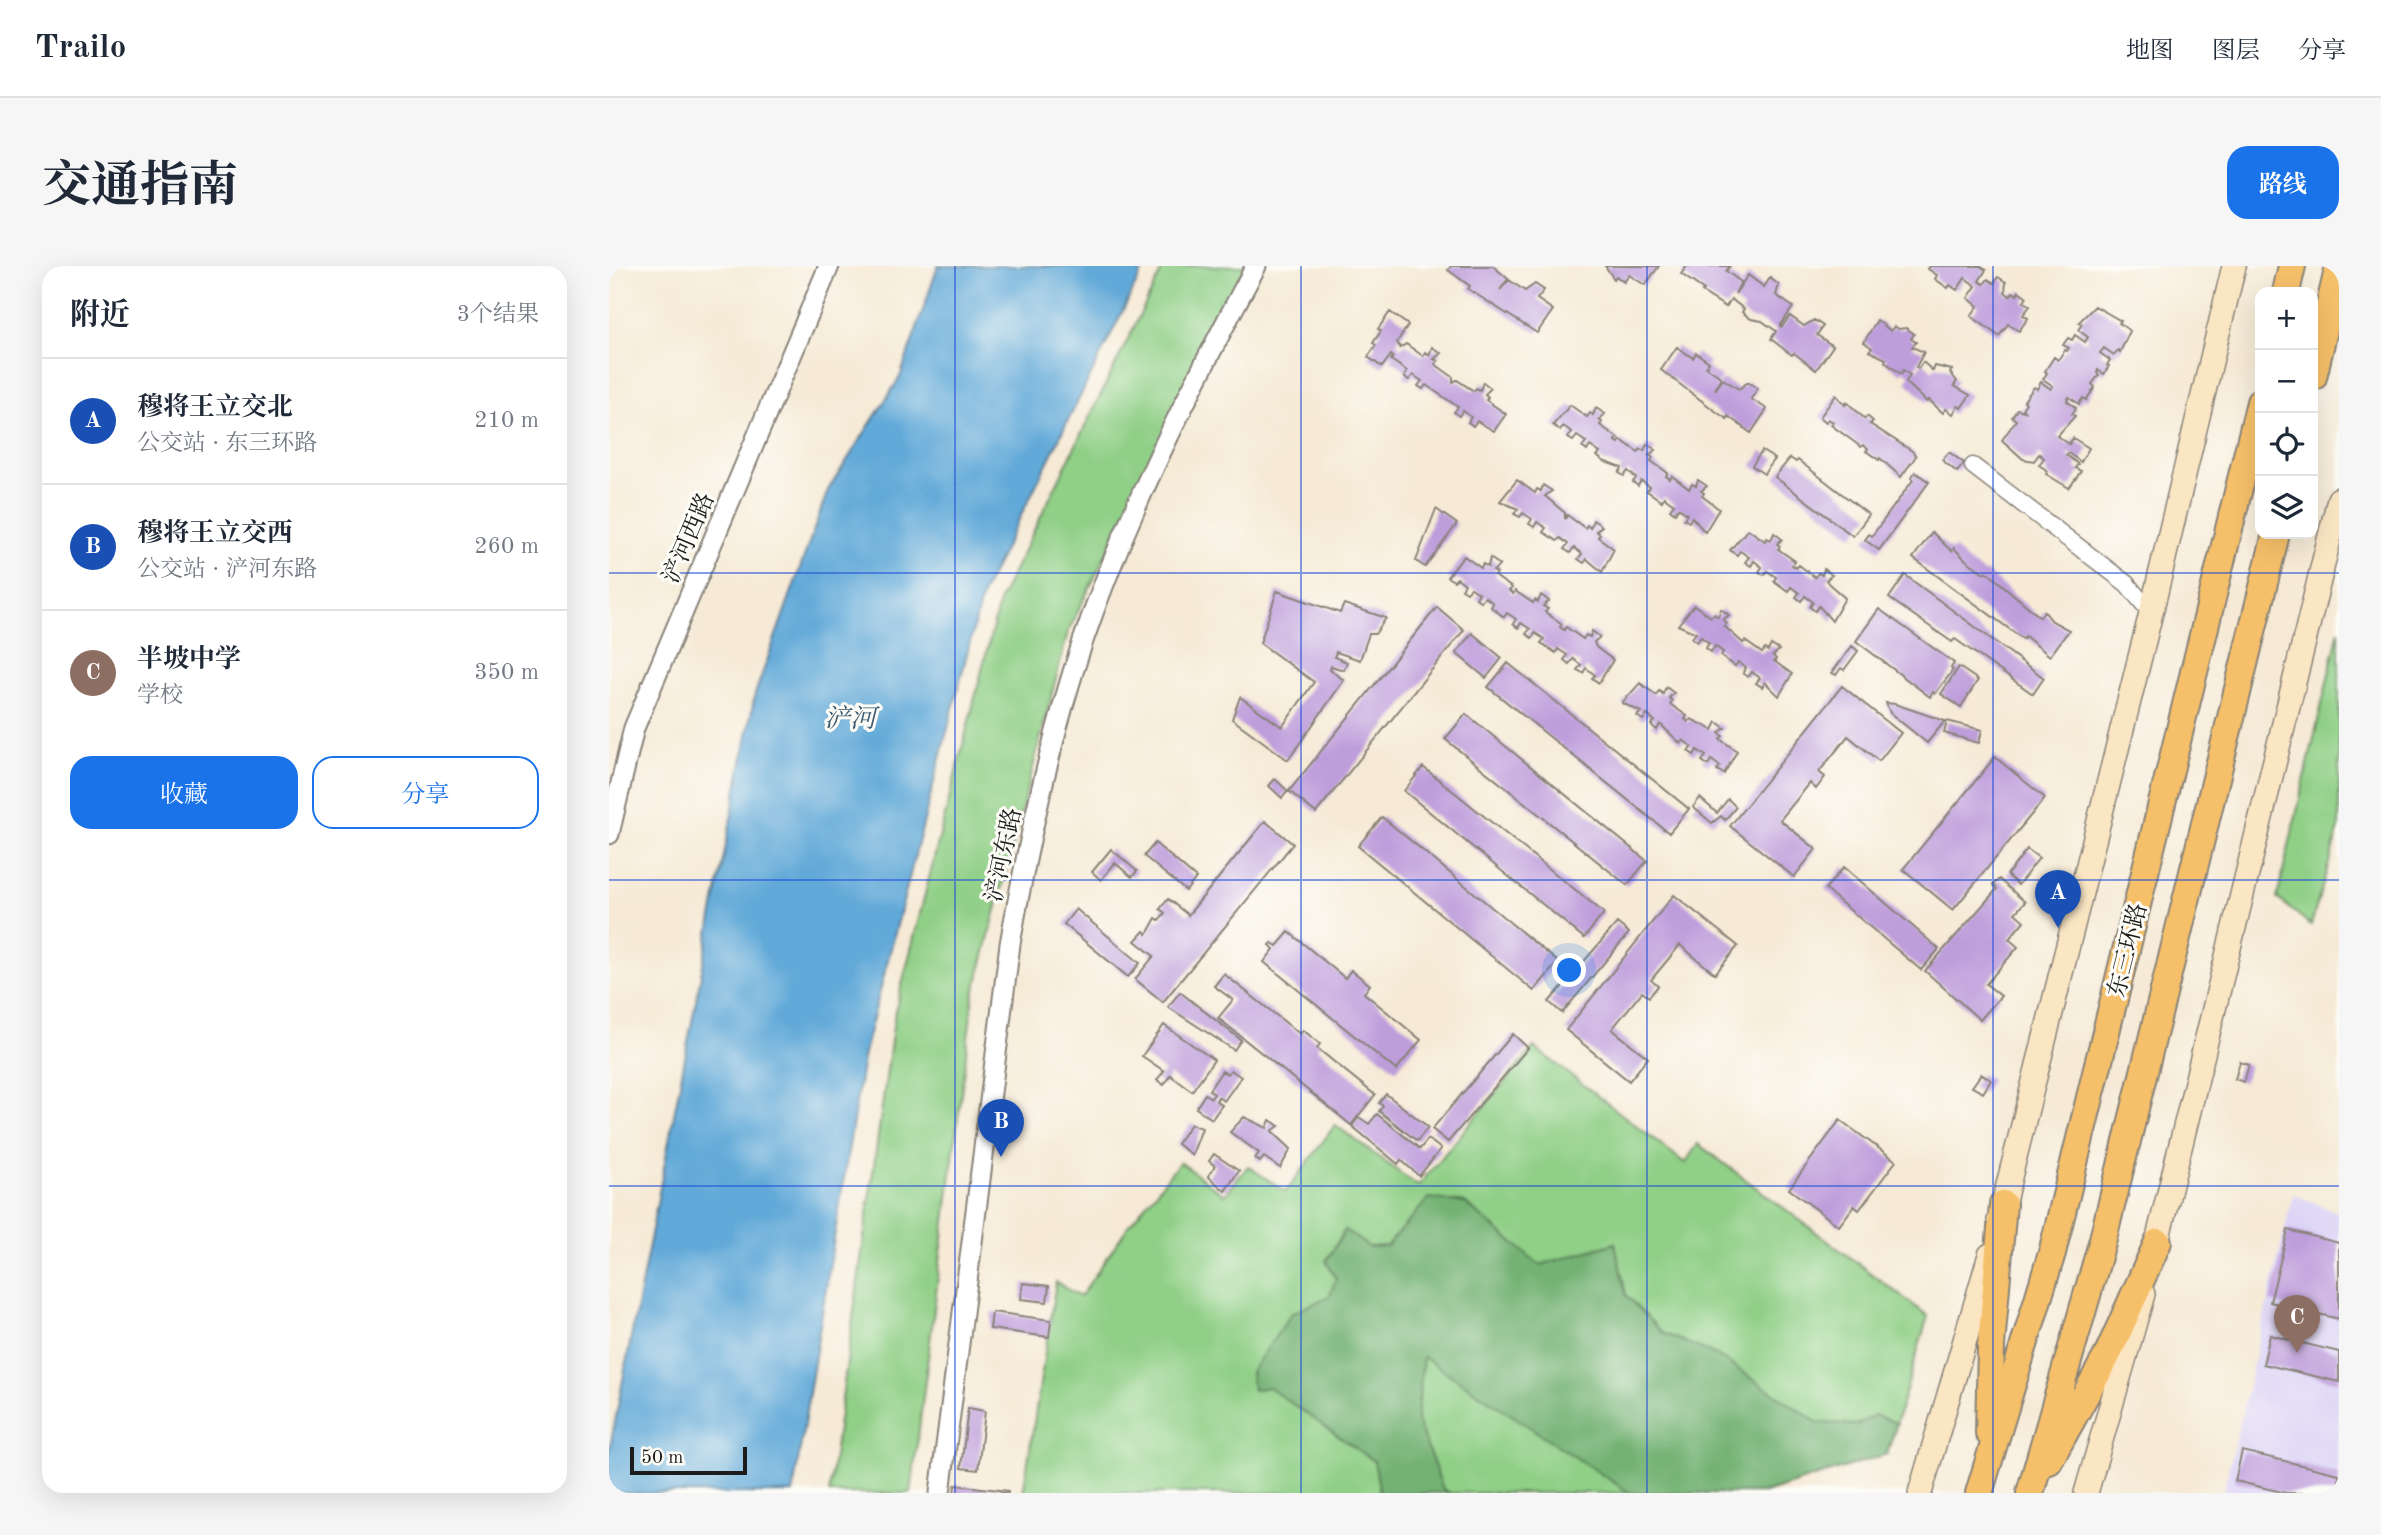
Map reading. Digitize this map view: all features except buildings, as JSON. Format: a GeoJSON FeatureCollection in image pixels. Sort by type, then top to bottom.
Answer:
{"type":"FeatureCollection","features":[{"type":"Feature","properties":{"kind":"highway"},"geometry":{"type":"LineString","coordinates":[[2287,287],[2293,266]]}},
{"type":"Feature","properties":{"kind":"highway"},"geometry":{"type":"LineString","coordinates":[[2318,356],[2339,266]]}},
{"type":"Feature","properties":{"kind":"highway","name":"东三环路"},"geometry":{"type":"LineString","coordinates":[[1979,1493],[2052,1254],[2257,413]]}},
{"type":"Feature","properties":{"kind":"highway","name":"东三环路"},"geometry":{"type":"LineString","coordinates":[[2030,1493],[2102,1243],[2275,539]]}},
{"type":"Feature","properties":{"kind":"highway"},"geometry":{"type":"LineString","coordinates":[[1989,1460],[1991,1346],[2003,1204]]}},
{"type":"Feature","properties":{"kind":"highway"},"geometry":{"type":"LineString","coordinates":[[2030,1493],[2107,1356],[2158,1242]]}},
{"type":"Feature","properties":{"kind":"main road"},"geometry":{"type":"LineString","coordinates":[[1920,1493],[1977,1308],[2151,613],[2234,266]]}},
{"type":"Feature","properties":{"kind":"main road"},"geometry":{"type":"LineString","coordinates":[[2086,1493],[2158,1242],[2339,499]]}},
{"type":"Feature","properties":{"kind":"street","name":"浐河西路"},"geometry":{"type":"LineString","coordinates":[[609,834],[634,728],[829,266]]}},
{"type":"Feature","properties":{"kind":"street","name":"浐河东路"},"geometry":{"type":"LineString","coordinates":[[940,1493],[1010,944],[1023,871],[1057,728],[1084,640],[1146,484],[1256,266]]}},
{"type":"Feature","properties":{"kind":"street"},"geometry":{"type":"LineString","coordinates":[[1973,466],[2127,584],[2151,613]]}},
{"type":"Feature","properties":{"kind":"shaded area"},"geometry":{"type":"Polygon","coordinates":[[[2293,1194],[2339,1213],[2339,1493],[2223,1493],[2293,1194]]]}},
{"type":"Feature","properties":{"kind":"green space"},"geometry":{"type":"Polygon","coordinates":[[[1164,266],[1246,266],[1068,632],[973,998],[911,1493],[829,1493],[895,1012],[1000,599],[1164,266]]]}},
{"type":"Feature","properties":{"kind":"green space"},"geometry":{"type":"Polygon","coordinates":[[[2339,630],[2339,828],[2311,925],[2277,898],[2339,630]]]}},
{"type":"Feature","properties":{"kind":"green space"},"geometry":{"type":"Polygon","coordinates":[[[1534,1047],[1685,1163],[1698,1144],[1928,1316],[1887,1454],[1764,1493],[1023,1493],[1056,1282],[1080,1297],[1129,1225],[1180,1162],[1225,1195],[1248,1166],[1286,1192],[1335,1125],[1418,1186],[1534,1047]]]}},
{"type":"Feature","properties":{"kind":"green space"},"geometry":{"type":"Polygon","coordinates":[[[1429,1198],[1465,1203],[1540,1265],[1615,1243],[1626,1295],[1662,1333],[1717,1355],[1817,1422],[1856,1425],[1875,1415],[1897,1423],[1887,1454],[1764,1493],[1630,1493],[1423,1357],[1417,1420],[1443,1489],[1450,1493],[1380,1493],[1374,1461],[1268,1387],[1253,1390],[1251,1372],[1292,1313],[1329,1297],[1336,1279],[1326,1261],[1345,1230],[1369,1247],[1387,1246],[1429,1198]]]}},
{"type":"Feature","properties":{"kind":"water","name":"浐河"},"geometry":{"type":"Polygon","coordinates":[[[938,266],[1145,266],[983,592],[864,1053],[793,1493],[609,1493],[609,1452],[755,694],[828,490],[900,377],[938,266]]]}},
{"type":"Feature","properties":{"kind":"place","name":"穆将王立交北"},"geometry":{"type":"Point","coordinates":[2058,928]}},
{"type":"Feature","properties":{"kind":"place","name":"穆将王立交西"},"geometry":{"type":"Point","coordinates":[1001,1157]}},
{"type":"Feature","properties":{"kind":"place","name":"半坡中学"},"geometry":{"type":"Point","coordinates":[2297,1353]}}]}
